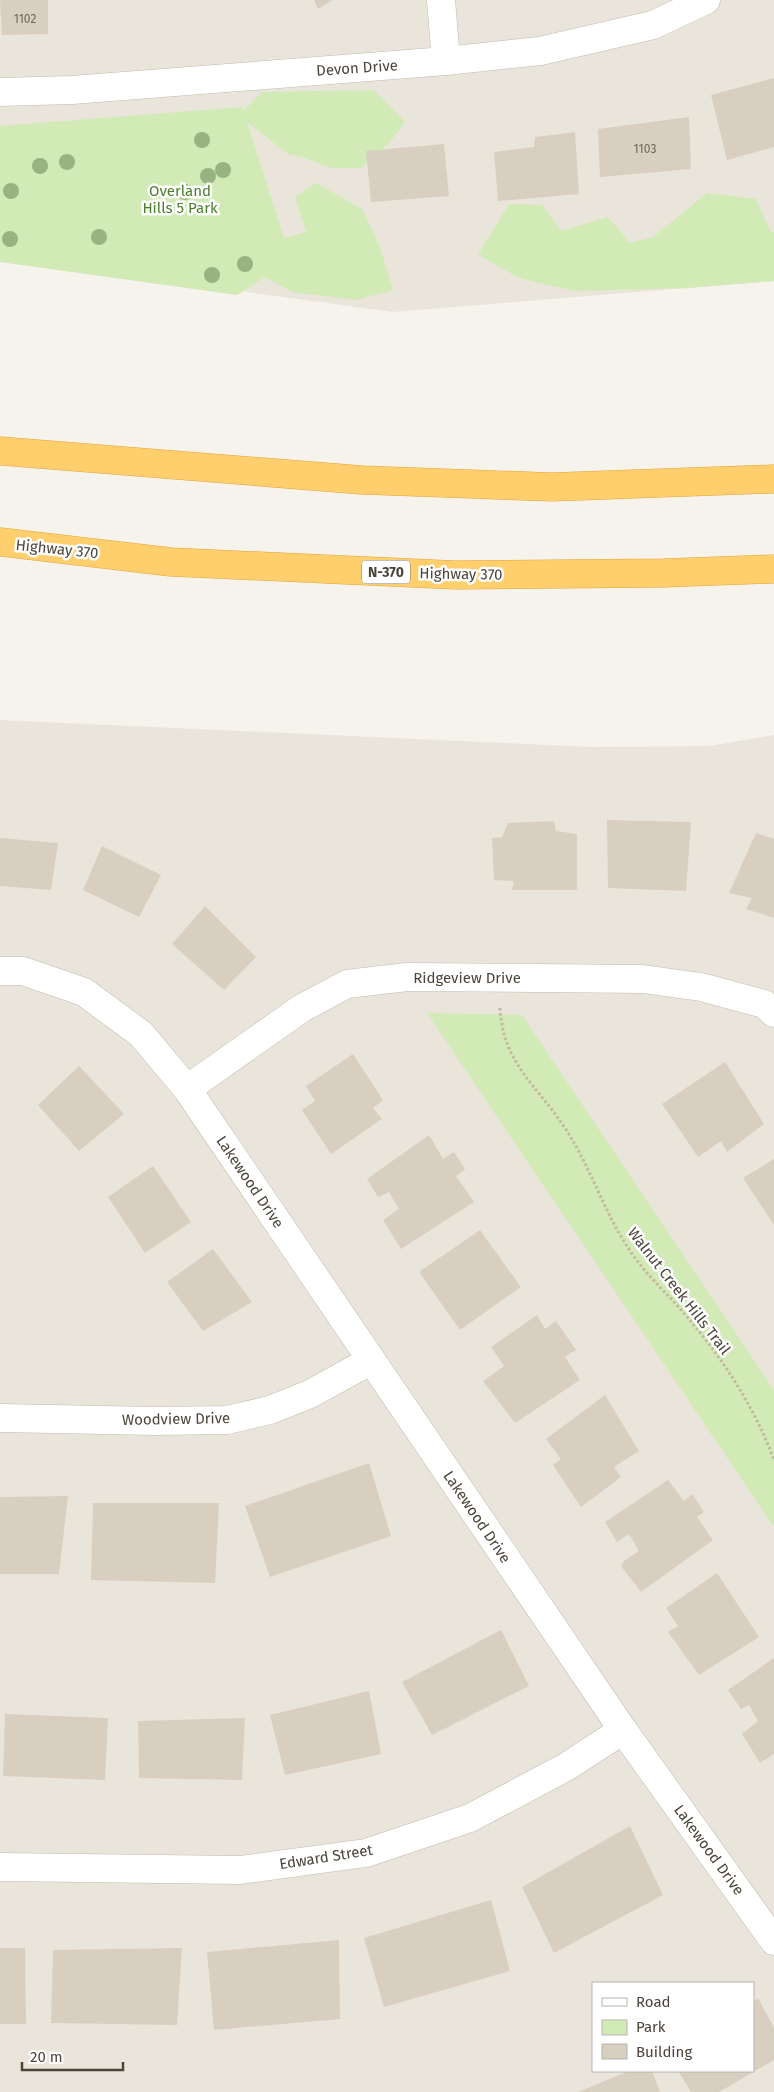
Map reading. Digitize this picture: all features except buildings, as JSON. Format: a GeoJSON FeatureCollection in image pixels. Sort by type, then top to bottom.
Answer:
{"type":"FeatureCollection","features":[{"type":"Feature","properties":{"kind":"highway"},"geometry":{"type":"LineString","coordinates":[[0,451],[362,480],[552,487],[774,480]]}},
{"type":"Feature","properties":{"kind":"highway","name":"Highway 370"},"geometry":{"type":"LineString","coordinates":[[0,542],[171,562],[454,575],[664,573],[774,569]]}},
{"type":"Feature","properties":{"kind":"street"},"geometry":{"type":"LineString","coordinates":[[441,0],[446,61]]}},
{"type":"Feature","properties":{"kind":"street","name":"Devon Drive"},"geometry":{"type":"LineString","coordinates":[[0,92],[72,90],[446,61],[540,51],[653,25],[706,0]]}},
{"type":"Feature","properties":{"kind":"street","name":"Lakewood Drive"},"geometry":{"type":"LineString","coordinates":[[0,971],[23,972],[84,992],[141,1034],[187,1089],[370,1361],[623,1730],[774,1941]]}},
{"type":"Feature","properties":{"kind":"street","name":"Ridgeview Drive"},"geometry":{"type":"LineString","coordinates":[[187,1089],[302,1008],[347,984],[407,977],[642,979],[701,987],[764,1004],[774,1013]]}},
{"type":"Feature","properties":{"kind":"street","name":"Woodview Drive"},"geometry":{"type":"LineString","coordinates":[[0,1418],[155,1421],[227,1420],[270,1410],[310,1394],[370,1361]]}},
{"type":"Feature","properties":{"kind":"street","name":"Edward Street"},"geometry":{"type":"LineString","coordinates":[[0,1867],[240,1870],[366,1853],[470,1818],[566,1767],[623,1730]]}},
{"type":"Feature","properties":{"kind":"path","name":"Walnut Creek Hills Trail"},"geometry":{"type":"LineString","coordinates":[[500,1005],[501,1026],[508,1048],[519,1068],[559,1119],[579,1149],[613,1224],[649,1275],[688,1317],[745,1398],[774,1460]]}},
{"type":"Feature","properties":{"kind":"shaded area"},"geometry":{"type":"Polygon","coordinates":[[[0,0],[774,0],[774,281],[392,312],[0,258],[0,0]]]}},
{"type":"Feature","properties":{"kind":"shaded area"},"geometry":{"type":"Polygon","coordinates":[[[0,720],[593,747],[709,746],[774,735],[774,2092],[0,2092],[0,720]]]}},
{"type":"Feature","properties":{"kind":"green space","name":"Overland Hills 5 Park"},"geometry":{"type":"Polygon","coordinates":[[[374,90],[405,122],[389,143],[361,168],[331,168],[288,154],[247,122],[284,238],[306,232],[295,197],[316,183],[362,209],[380,247],[393,290],[356,300],[292,292],[265,277],[237,295],[0,262],[0,126],[242,107],[244,111],[262,92],[374,90]]]}},
{"type":"Feature","properties":{"kind":"green space"},"geometry":{"type":"Polygon","coordinates":[[[707,193],[756,199],[771,233],[774,231],[774,281],[689,288],[575,291],[519,278],[478,255],[509,204],[542,205],[561,231],[608,217],[630,243],[653,237],[707,193]]]}},
{"type":"Feature","properties":{"kind":"green space"},"geometry":{"type":"Polygon","coordinates":[[[427,1013],[522,1015],[774,1390],[774,1527],[427,1013]]]}}]}
